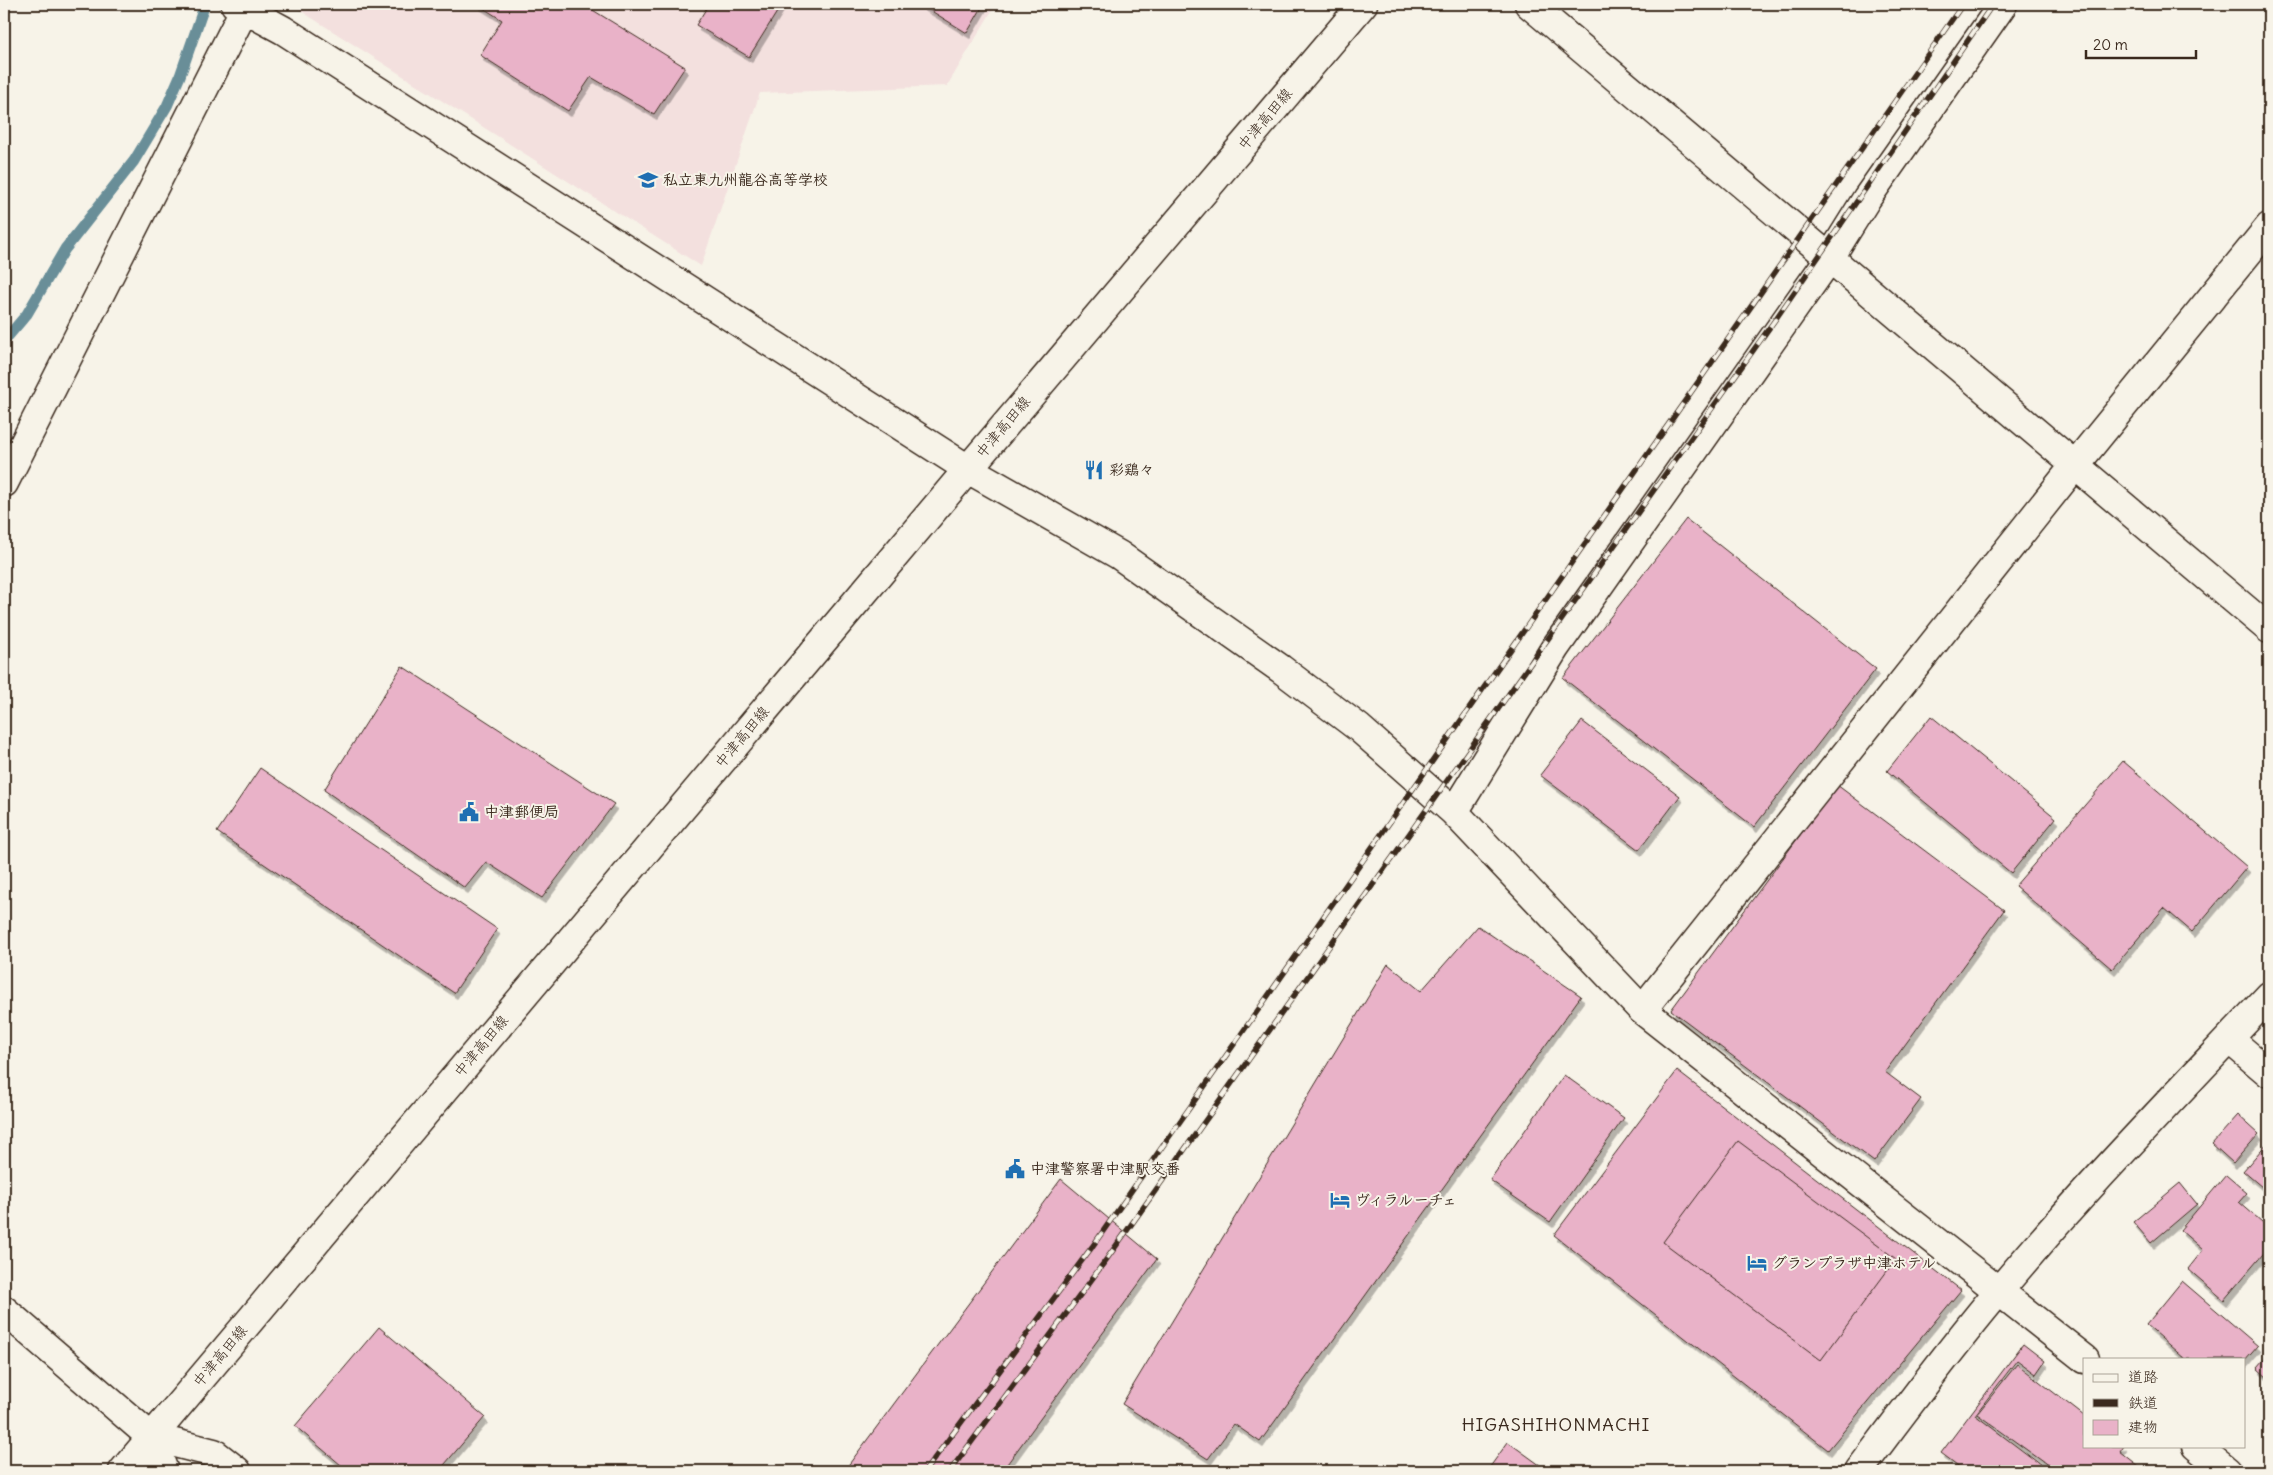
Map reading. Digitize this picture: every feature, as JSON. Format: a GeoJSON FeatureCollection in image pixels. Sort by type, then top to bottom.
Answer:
{"type":"FeatureCollection","features":[{"type":"Feature","properties":{"kind":"street","name":"中津高田線"},"geometry":{"type":"LineString","coordinates":[[122,1471],[1363,4]]}},
{"type":"Feature","properties":{"kind":"street"},"geometry":{"type":"LineString","coordinates":[[1529,4],[1828,258],[2076,464],[2269,629]]}},
{"type":"Feature","properties":{"kind":"street"},"geometry":{"type":"LineString","coordinates":[[1454,812],[1555,648],[2003,4]]}},
{"type":"Feature","properties":{"kind":"street"},"geometry":{"type":"LineString","coordinates":[[4,484],[240,6],[283,30],[968,469],[1119,555],[1281,669],[1359,728],[1454,812],[1642,1010],[2084,1358]]}},
{"type":"Feature","properties":{"kind":"street"},"geometry":{"type":"LineString","coordinates":[[1642,1010],[2076,464],[2269,227]]}},
{"type":"Feature","properties":{"kind":"street"},"geometry":{"type":"LineString","coordinates":[[1859,1471],[1951,1349],[2047,1235],[2269,996]]}},
{"type":"Feature","properties":{"kind":"street"},"geometry":{"type":"LineString","coordinates":[[2229,1039],[2269,1073]]}},
{"type":"Feature","properties":{"kind":"street"},"geometry":{"type":"LineString","coordinates":[[4,1310],[151,1437],[214,1453],[237,1471]]}},
{"type":"Feature","properties":{"kind":"street"},"geometry":{"type":"LineString","coordinates":[[151,1437],[164,1471]]}},
{"type":"Feature","properties":{"kind":"street"},"geometry":{"type":"LineString","coordinates":[[2198,1448],[2227,1471]]}},
{"type":"Feature","properties":{"kind":"shaded area","name":"私立東九州龍谷高等学校"},"geometry":{"type":"Polygon","coordinates":[[[290,4],[996,4],[947,86],[760,93],[701,266],[290,4]]]}},
{"type":"Feature","properties":{"kind":"building"},"geometry":{"type":"Polygon","coordinates":[[[477,4],[583,4],[685,67],[654,114],[591,77],[568,111],[480,55],[502,20],[477,4]]]}},
{"type":"Feature","properties":{"kind":"building"},"geometry":{"type":"Polygon","coordinates":[[[709,4],[782,4],[749,57],[696,25],[709,4]]]}},
{"type":"Feature","properties":{"kind":"building"},"geometry":{"type":"Polygon","coordinates":[[[920,4],[984,4],[967,33],[920,4]]]}},
{"type":"Feature","properties":{"kind":"building"},"geometry":{"type":"Polygon","coordinates":[[[1686,519],[1876,669],[1754,827],[1563,678],[1686,519]]]}},
{"type":"Feature","properties":{"kind":"building"},"geometry":{"type":"Polygon","coordinates":[[[402,666],[614,804],[542,898],[486,862],[465,888],[324,790],[402,666]]]}},
{"type":"Feature","properties":{"kind":"building"},"geometry":{"type":"Polygon","coordinates":[[[1931,716],[2056,818],[2011,873],[1887,771],[1931,716]]]}},
{"type":"Feature","properties":{"kind":"building"},"geometry":{"type":"Polygon","coordinates":[[[1582,721],[1680,796],[1639,850],[1540,775],[1582,721]]]}},
{"type":"Feature","properties":{"kind":"building"},"geometry":{"type":"Polygon","coordinates":[[[2123,761],[2247,867],[2192,932],[2164,908],[2112,969],[2015,886],[2123,761]]]}},
{"type":"Feature","properties":{"kind":"building"},"geometry":{"type":"Polygon","coordinates":[[[260,768],[497,929],[454,993],[217,832],[260,768]]]}},
{"type":"Feature","properties":{"kind":"building"},"geometry":{"type":"Polygon","coordinates":[[[1837,785],[2004,910],[1885,1072],[1921,1099],[1874,1162],[1671,1010],[1837,785]]]}},
{"type":"Feature","properties":{"kind":"building","name":"ヴィラルーチェ"},"geometry":{"type":"Polygon","coordinates":[[[1478,926],[1581,996],[1260,1442],[1234,1424],[1208,1459],[1122,1404],[1388,964],[1421,991],[1478,926]]]}},
{"type":"Feature","properties":{"kind":"building","name":"グランプラザ中津ホテル"},"geometry":{"type":"Polygon","coordinates":[[[1677,1071],[1961,1290],[1828,1450],[1554,1235],[1677,1071]]]}},
{"type":"Feature","properties":{"kind":"building"},"geometry":{"type":"Polygon","coordinates":[[[1564,1075],[1624,1118],[1550,1222],[1490,1180],[1564,1075]]]}},
{"type":"Feature","properties":{"kind":"building"},"geometry":{"type":"Polygon","coordinates":[[[2238,1115],[2259,1134],[2233,1163],[2212,1144],[2238,1115]]]}},
{"type":"Feature","properties":{"kind":"building"},"geometry":{"type":"Polygon","coordinates":[[[1738,1141],[1896,1259],[1821,1360],[1663,1242],[1738,1141]]]}},
{"type":"Feature","properties":{"kind":"building"},"geometry":{"type":"Polygon","coordinates":[[[2268,1142],[2269,1144],[2269,1193],[2243,1171],[2268,1142]]]}},
{"type":"Feature","properties":{"kind":"building"},"geometry":{"type":"Polygon","coordinates":[[[2226,1175],[2247,1193],[2239,1202],[2269,1228],[2269,1247],[2224,1300],[2188,1269],[2203,1250],[2180,1230],[2226,1175]]]}},
{"type":"Feature","properties":{"kind":"building"},"geometry":{"type":"Polygon","coordinates":[[[1061,1179],[1157,1259],[1002,1471],[844,1471],[1061,1179]]]}},
{"type":"Feature","properties":{"kind":"building"},"geometry":{"type":"Polygon","coordinates":[[[2180,1183],[2197,1204],[2151,1243],[2133,1222],[2180,1183]]]}},
{"type":"Feature","properties":{"kind":"building"},"geometry":{"type":"Polygon","coordinates":[[[2182,1281],[2258,1346],[2246,1360],[2246,1358],[2184,1358],[2146,1325],[2182,1281]]]}},
{"type":"Feature","properties":{"kind":"building"},"geometry":{"type":"Polygon","coordinates":[[[379,1327],[485,1417],[439,1471],[348,1471],[295,1426],[379,1327]]]}},
{"type":"Feature","properties":{"kind":"building"},"geometry":{"type":"Polygon","coordinates":[[[2023,1344],[2045,1361],[2036,1374],[2017,1360],[1975,1415],[2049,1471],[1965,1471],[1941,1453],[2023,1344]]]}},
{"type":"Feature","properties":{"kind":"building"},"geometry":{"type":"Polygon","coordinates":[[[2269,1354],[2269,1379],[2257,1368],[2269,1354]]]}},
{"type":"Feature","properties":{"kind":"building"},"geometry":{"type":"Polygon","coordinates":[[[2017,1364],[2083,1415],[2083,1448],[2123,1448],[2120,1452],[2144,1471],[2056,1471],[1977,1414],[2017,1364]]]}},
{"type":"Feature","properties":{"kind":"building"},"geometry":{"type":"Polygon","coordinates":[[[1508,1442],[1548,1471],[1487,1471],[1508,1442]]]}},
{"type":"Feature","properties":{"kind":"waterway"},"geometry":{"type":"LineString","coordinates":[[4,341],[27,314],[65,249],[134,161],[167,106],[180,76],[205,4]]}},
{"type":"Feature","properties":{"kind":"railway"},"geometry":{"type":"LineString","coordinates":[[925,1471],[1092,1247],[1963,4]]}},
{"type":"Feature","properties":{"kind":"railway"},"geometry":{"type":"LineString","coordinates":[[950,1471],[1106,1260],[1777,317],[1993,4]]}},
{"type":"Feature","properties":{"kind":"place","name":"私立東九州龍谷高等学校"},"geometry":{"type":"Point","coordinates":[648,180]}},
{"type":"Feature","properties":{"kind":"place","name":"彩鶏々"},"geometry":{"type":"Point","coordinates":[1094,470]}},
{"type":"Feature","properties":{"kind":"place","name":"中津郵便局"},"geometry":{"type":"Point","coordinates":[469,812]}},
{"type":"Feature","properties":{"kind":"place","name":"中津警察署中津駅交番"},"geometry":{"type":"Point","coordinates":[1015,1169]}},
{"type":"Feature","properties":{"kind":"place","name":"ヴィラルーチェ"},"geometry":{"type":"Point","coordinates":[1340,1200]}},
{"type":"Feature","properties":{"kind":"place","name":"グランプラザ中津ホテル"},"geometry":{"type":"Point","coordinates":[1757,1263]}},
{"type":"Feature","properties":{"kind":"district","name":"HIGASHIHONMACHI"},"geometry":{"type":"Point","coordinates":[1556,1425]}}]}
